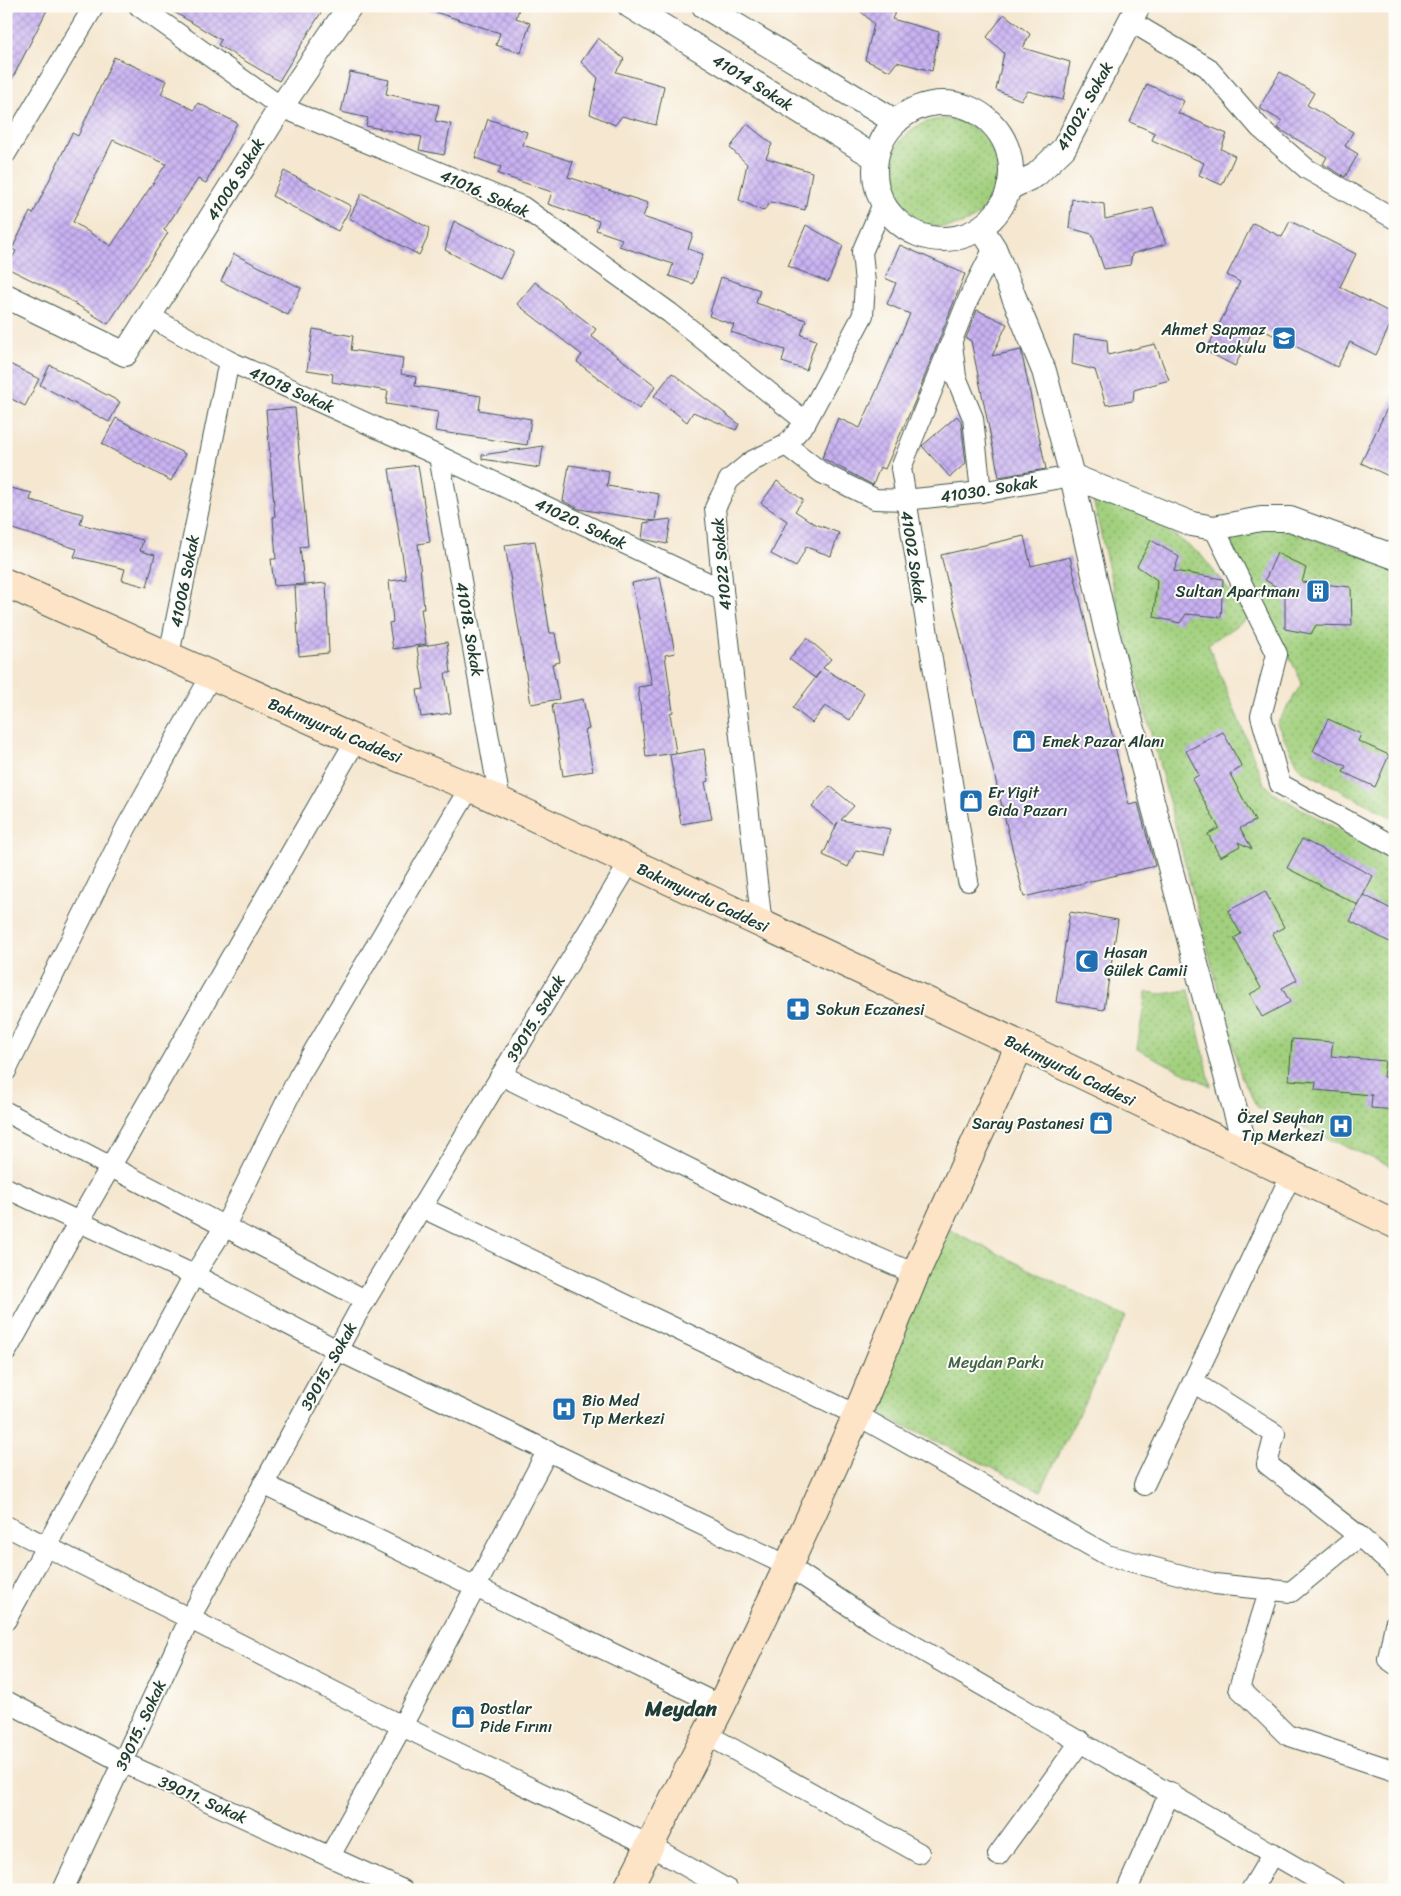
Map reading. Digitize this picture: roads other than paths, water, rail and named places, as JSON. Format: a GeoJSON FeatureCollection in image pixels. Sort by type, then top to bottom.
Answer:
{"type":"FeatureCollection","features":[{"type":"Feature","properties":{"kind":"main road","name":"Bakımyurdu Caddesi"},"geometry":{"type":"LineString","coordinates":[[6,583],[356,740],[470,787],[1020,1045],[1395,1224]]}},
{"type":"Feature","properties":{"kind":"main road"},"geometry":{"type":"LineString","coordinates":[[627,1890],[721,1706],[788,1566],[857,1415],[915,1274],[1020,1045]]}},
{"type":"Feature","properties":{"kind":"street"},"geometry":{"type":"LineString","coordinates":[[6,153],[94,6]]}},
{"type":"Feature","properties":{"kind":"street","name":"41016. Sokak"},"geometry":{"type":"LineString","coordinates":[[139,6],[281,107],[523,207],[670,313],[806,422]]}},
{"type":"Feature","properties":{"kind":"street","name":"41006 Sokak"},"geometry":{"type":"LineString","coordinates":[[6,296],[124,354],[281,107],[350,6]]}},
{"type":"Feature","properties":{"kind":"street","name":"41014 Sokak"},"geometry":{"type":"LineString","coordinates":[[630,6],[876,158]]}},
{"type":"Feature","properties":{"kind":"street"},"geometry":{"type":"LineString","coordinates":[[704,6],[896,122]]}},
{"type":"Feature","properties":{"kind":"street"},"geometry":{"type":"LineString","coordinates":[[1134,14],[1207,67],[1260,128],[1307,169],[1395,219]]}},
{"type":"Feature","properties":{"kind":"street","name":"41002. Sokak"},"geometry":{"type":"LineString","coordinates":[[1010,188],[1036,175],[1064,148],[1134,14]]}},
{"type":"Feature","properties":{"kind":"street"},"geometry":{"type":"LineString","coordinates":[[941,102],[963,106],[984,117],[1005,142],[1011,165],[1010,188],[1000,210],[980,228],[966,236],[942,240],[912,233],[893,220],[879,198],[873,174],[879,143],[896,122],[917,107],[941,102]]}},
{"type":"Feature","properties":{"kind":"street","name":"41022 Sokak"},"geometry":{"type":"LineString","coordinates":[[762,925],[715,508],[730,480],[752,461],[786,445],[806,422],[863,315],[865,283],[862,252],[883,204]]}},
{"type":"Feature","properties":{"kind":"street"},"geometry":{"type":"LineString","coordinates":[[980,228],[994,248],[1044,371],[1072,476],[1106,629],[1247,1154]]}},
{"type":"Feature","properties":{"kind":"street","name":"41002 Sokak"},"geometry":{"type":"LineString","coordinates":[[968,881],[901,468],[968,300],[994,248]]}},
{"type":"Feature","properties":{"kind":"street","name":"41018 Sokak"},"geometry":{"type":"LineString","coordinates":[[149,316],[229,361],[439,456]]}},
{"type":"Feature","properties":{"kind":"street"},"geometry":{"type":"LineString","coordinates":[[952,342],[956,377],[973,418],[981,492]]}},
{"type":"Feature","properties":{"kind":"street","name":"41006 Sokak"},"geometry":{"type":"LineString","coordinates":[[169,655],[229,361]]}},
{"type":"Feature","properties":{"kind":"street","name":"41030. Sokak"},"geometry":{"type":"LineString","coordinates":[[786,445],[822,473],[875,499],[905,500],[981,492],[1072,476]]}},
{"type":"Feature","properties":{"kind":"street","name":"41020. Sokak"},"geometry":{"type":"LineString","coordinates":[[439,456],[723,590]]}},
{"type":"Feature","properties":{"kind":"street","name":"41018. Sokak"},"geometry":{"type":"LineString","coordinates":[[439,456],[500,802]]}},
{"type":"Feature","properties":{"kind":"street"},"geometry":{"type":"LineString","coordinates":[[1072,476],[1192,524],[1214,528],[1261,519],[1290,519],[1395,557]]}},
{"type":"Feature","properties":{"kind":"street"},"geometry":{"type":"LineString","coordinates":[[1214,528],[1277,654],[1261,716],[1280,784],[1395,848]]}},
{"type":"Feature","properties":{"kind":"street"},"geometry":{"type":"LineString","coordinates":[[6,1071],[126,828],[211,676]]}},
{"type":"Feature","properties":{"kind":"street"},"geometry":{"type":"LineString","coordinates":[[6,1352],[110,1166],[356,740]]}},
{"type":"Feature","properties":{"kind":"street"},"geometry":{"type":"LineString","coordinates":[[6,1620],[194,1274],[224,1228],[299,1076],[470,787]]}},
{"type":"Feature","properties":{"kind":"street","name":"39015. Sokak"},"geometry":{"type":"LineString","coordinates":[[63,1890],[190,1618],[263,1484],[365,1300],[630,862]]}},
{"type":"Feature","properties":{"kind":"street"},"geometry":{"type":"LineString","coordinates":[[501,1075],[803,1225],[915,1274]]}},
{"type":"Feature","properties":{"kind":"street"},"geometry":{"type":"LineString","coordinates":[[6,1112],[224,1228],[365,1300]]}},
{"type":"Feature","properties":{"kind":"street"},"geometry":{"type":"LineString","coordinates":[[1144,1485],[1291,1175]]}},
{"type":"Feature","properties":{"kind":"street"},"geometry":{"type":"LineString","coordinates":[[6,1188],[194,1274],[337,1350],[788,1566],[875,1623],[1170,1792],[1335,1890]]}},
{"type":"Feature","properties":{"kind":"street"},"geometry":{"type":"LineString","coordinates":[[421,1207],[857,1415],[1107,1554],[1215,1584],[1291,1592],[1359,1536]]}},
{"type":"Feature","properties":{"kind":"street"},"geometry":{"type":"LineString","coordinates":[[1193,1382],[1275,1434],[1267,1464],[1359,1536],[1395,1568]]}},
{"type":"Feature","properties":{"kind":"street"},"geometry":{"type":"LineString","coordinates":[[330,1856],[402,1726],[548,1450]]}},
{"type":"Feature","properties":{"kind":"street"},"geometry":{"type":"LineString","coordinates":[[263,1484],[721,1706]]}},
{"type":"Feature","properties":{"kind":"street"},"geometry":{"type":"LineString","coordinates":[[6,1526],[402,1726],[649,1845],[728,1890]]}},
{"type":"Feature","properties":{"kind":"street"},"geometry":{"type":"LineString","coordinates":[[1270,1589],[1239,1688],[1286,1736],[1395,1771]]}},
{"type":"Feature","properties":{"kind":"street"},"geometry":{"type":"LineString","coordinates":[[1395,1624],[1388,1659],[1395,1664]]}},
{"type":"Feature","properties":{"kind":"street","name":"39011. Sokak"},"geometry":{"type":"LineString","coordinates":[[6,1700],[122,1762],[403,1890]]}},
{"type":"Feature","properties":{"kind":"street"},"geometry":{"type":"LineString","coordinates":[[706,1734],[919,1853]]}},
{"type":"Feature","properties":{"kind":"street"},"geometry":{"type":"LineString","coordinates":[[998,1855],[1081,1741]]}},
{"type":"Feature","properties":{"kind":"street"},"geometry":{"type":"LineString","coordinates":[[1127,1890],[1170,1792]]}},
{"type":"Feature","properties":{"kind":"street"},"geometry":{"type":"LineString","coordinates":[[1251,1890],[1273,1853]]}},
{"type":"Feature","properties":{"kind":"place","name":"Ahmet Sapmaz Ortaokulu"},"geometry":{"type":"Point","coordinates":[1284,338]}},
{"type":"Feature","properties":{"kind":"place","name":"Sultan Apartmanı"},"geometry":{"type":"Point","coordinates":[1318,591]}},
{"type":"Feature","properties":{"kind":"place","name":"Emek Pazar Alanı"},"geometry":{"type":"Point","coordinates":[1024,741]}},
{"type":"Feature","properties":{"kind":"place","name":"Er Yigit Gıda Pazarı"},"geometry":{"type":"Point","coordinates":[971,801]}},
{"type":"Feature","properties":{"kind":"place","name":"Hasan Gülek Camii"},"geometry":{"type":"Point","coordinates":[1087,961]}},
{"type":"Feature","properties":{"kind":"place","name":"Sokun Eczanesi"},"geometry":{"type":"Point","coordinates":[798,1009]}},
{"type":"Feature","properties":{"kind":"place","name":"Saray Pastanesi"},"geometry":{"type":"Point","coordinates":[1101,1123]}},
{"type":"Feature","properties":{"kind":"place","name":"Özel Seyhan Tıp Merkezi"},"geometry":{"type":"Point","coordinates":[1341,1126]}},
{"type":"Feature","properties":{"kind":"place","name":"Bio Med Tıp Merkezi"},"geometry":{"type":"Point","coordinates":[564,1409]}},
{"type":"Feature","properties":{"kind":"place","name":"Dostlar Pide Fırını"},"geometry":{"type":"Point","coordinates":[463,1717]}},
{"type":"Feature","properties":{"kind":"district","name":"Meydan"},"geometry":{"type":"Point","coordinates":[681,1709]}},
{"type":"Feature","properties":{"kind":"park label","name":"Meydan Parkı"},"geometry":{"type":"Point","coordinates":[996,1362]}}]}
